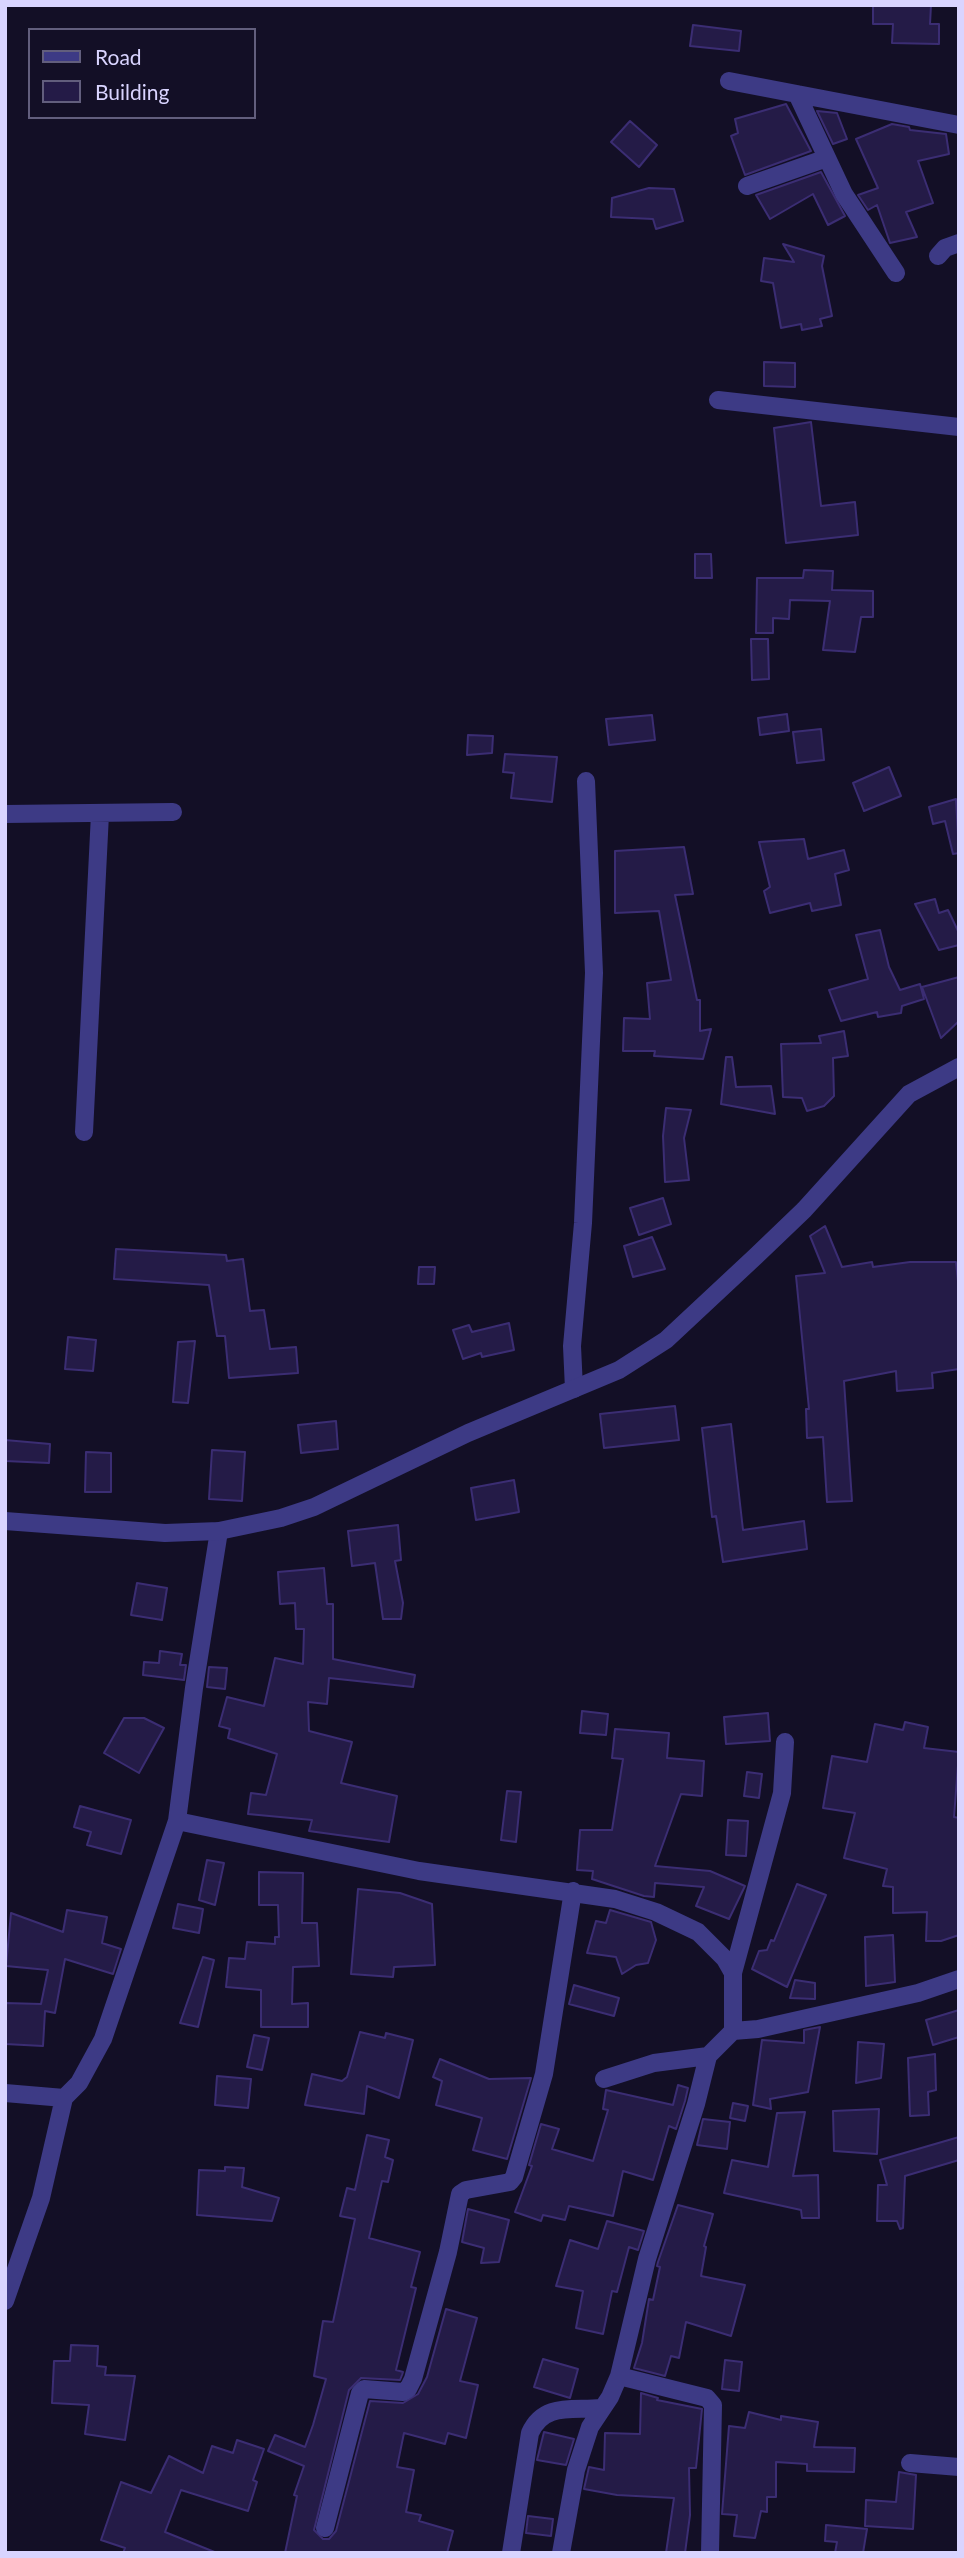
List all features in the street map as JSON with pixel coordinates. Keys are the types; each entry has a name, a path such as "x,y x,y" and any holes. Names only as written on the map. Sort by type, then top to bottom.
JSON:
{"street":[{"path":"729,81 959,125"},
{"path":"797,94 844,194 896,273"},
{"path":"747,186 827,158"},
{"path":"938,256 944,248 959,243"},
{"path":"718,400 959,426"},
{"path":"574,1389 572,1346 583,1223 594,973 586,781"},
{"path":"5,814 173,812"},
{"path":"84,1132 100,814"},
{"path":"5,1521 165,1533 219,1531 281,1518 314,1507 468,1433 629,1365 666,1340 804,1210 909,1094 921,1085 959,1067"},
{"path":"5,2301 41,2197 64,2098 79,2083 103,2039 177,1821 194,1688 219,1531"},
{"path":"733,2031 733,1973 782,1793 785,1742"},
{"path":"177,1821 419,1871 573,1891 625,1902 698,1933 725,1959 733,1973"},
{"path":"325,2528 360,2393 364,2389 403,2392 408,2389 413,2379 448,2252 460,2194 466,2190 510,2182 514,2177 544,2074 573,1891"},
{"path":"561,2553 576,2470 590,2427 610,2397 619,2376 647,2259 696,2104 708,2056 733,2031 758,2029 906,1996 959,1979"},
{"path":"604,2078 654,2063 708,2056"},
{"path":"5,2093 64,2098"},
{"path":"619,2376 707,2398 713,2405 710,2553"},
{"path":"511,2553 530,2433 535,2421 554,2409 601,2408"},
{"path":"910,2463 959,2467"}],"building":[{"path":"873,5 931,5 930,24 939,24 939,44 892,43 893,24 873,24"},
{"path":"693,25 741,31 739,51 690,46"},
{"path":"786,104 811,151 745,175 731,136 738,133 735,119"},
{"path":"817,111 837,113 847,139 833,144"},
{"path":"630,121 657,145 639,167 611,142"},
{"path":"892,124 909,127 910,130 946,134 949,154 918,161 933,203 906,212 917,237 890,243 877,205 868,210 858,195 878,188 856,139"},
{"path":"821,172 845,216 828,225 813,194 770,219 756,195"},
{"path":"649,188 674,189 683,221 656,229 653,219 611,217 612,198"},
{"path":"783,244 824,256 822,266 832,316 820,319 822,326 802,330 801,324 781,328 773,283 761,281 764,258 794,262"},
{"path":"764,362 795,363 795,387 764,386"},
{"path":"811,422 821,506 855,502 858,535 786,543 774,428"},
{"path":"695,554 711,554 712,578 695,578"},
{"path":"804,570 833,571 832,590 873,591 873,617 861,617 855,652 823,650 830,601 790,600 789,619 773,618 773,633 756,633 757,578 803,578"},
{"path":"751,639 768,639 769,679 752,680"},
{"path":"787,714 789,731 760,735 758,718"},
{"path":"652,715 655,740 609,745 606,719"},
{"path":"821,729 824,760 797,763 793,732"},
{"path":"468,735 493,736 492,753 467,755"},
{"path":"505,754 557,757 552,802 511,798 514,773 503,772"},
{"path":"889,767 901,796 864,811 853,783"},
{"path":"956,799 959,853 953,854 945,821 933,824 929,807"},
{"path":"804,839 808,859 844,850 849,870 835,874 841,905 812,911 810,903 770,913 764,891 770,887 759,842"},
{"path":"684,847 693,894 675,895 697,1000 700,1000 700,1031 711,1029 703,1059 654,1056 655,1051 623,1051 624,1018 650,1019 647,983 671,980 659,911 615,913 615,851"},
{"path":"935,899 939,913 948,910 959,933 959,945 939,950 915,904"},
{"path":"880,930 889,967 900,990 920,984 924,999 902,1006 901,1013 878,1017 877,1012 841,1021 829,990 868,979 856,935"},
{"path":"959,977 959,1021 941,1038 922,987"},
{"path":"844,1031 848,1056 833,1058 834,1096 824,1106 807,1111 802,1098 783,1097 781,1044 821,1043 819,1036"},
{"path":"726,1057 732,1057 736,1087 771,1086 775,1114 721,1104"},
{"path":"666,1108 691,1110 684,1138 689,1180 665,1182 663,1136"},
{"path":"663,1198 671,1224 639,1235 630,1208"},
{"path":"825,1226 842,1267 872,1262 873,1267 910,1262 956,1262 959,1291 959,1369 932,1373 933,1388 897,1391 896,1371 844,1381 852,1501 827,1502 823,1437 807,1438 806,1409 809,1409 796,1276 825,1273 810,1236"},
{"path":"652,1237 665,1269 633,1277 624,1246"},
{"path":"116,1249 226,1255 227,1261 243,1259 250,1311 264,1310 270,1349 296,1347 298,1373 229,1378 225,1336 217,1336 209,1285 114,1279"},
{"path":"419,1267 435,1267 434,1284 418,1284"},
{"path":"509,1323 514,1350 482,1357 481,1353 463,1359 453,1330 469,1325 472,1332"},
{"path":"68,1337 96,1340 93,1371 65,1369"},
{"path":"195,1341 188,1403 173,1402 178,1342"},
{"path":"675,1406 679,1440 604,1448 600,1414"},
{"path":"336,1421 338,1449 301,1453 298,1425"},
{"path":"731,1424 743,1530 804,1521 807,1549 723,1562 716,1516 712,1517 702,1428"},
{"path":"5,1440 50,1444 49,1463 5,1461"},
{"path":"212,1450 245,1452 242,1501 209,1499"},
{"path":"86,1452 111,1453 111,1492 85,1492"},
{"path":"514,1480 519,1512 476,1520 471,1488"},
{"path":"398,1525 401,1560 395,1561 403,1603 401,1619 383,1619 375,1563 352,1566 348,1531"},
{"path":"324,1568 327,1604 333,1604 333,1659 415,1675 413,1687 329,1678 327,1704 308,1702 309,1731 352,1742 341,1783 397,1796 389,1842 309,1831 312,1820 248,1814 251,1793 266,1795 277,1754 228,1738 230,1729 219,1726 227,1697 264,1706 275,1658 303,1664 304,1629 296,1629 295,1603 280,1604 278,1572"},
{"path":"137,1583 167,1588 162,1620 131,1615"},
{"path":"160,1651 182,1654 180,1665 186,1665 184,1680 143,1675 144,1662 159,1663"},
{"path":"209,1667 227,1668 225,1689 207,1687"},
{"path":"582,1711 608,1714 606,1735 580,1733"},
{"path":"768,1713 770,1741 726,1744 724,1717"},
{"path":"124,1718 144,1718 164,1728 139,1773 104,1753"},
{"path":"905,1722 928,1727 924,1748 959,1752 954,1817 959,1818 959,1935 941,1941 926,1941 927,1912 893,1913 893,1887 883,1886 887,1869 844,1858 855,1813 823,1808 832,1756 867,1762 875,1724 903,1730"},
{"path":"615,1729 669,1733 667,1758 704,1761 702,1796 681,1794 655,1866 710,1871 745,1886 729,1919 696,1906 704,1887 655,1883 654,1897 644,1896 592,1879 593,1871 577,1870 580,1830 612,1830 623,1759 612,1758"},
{"path":"747,1772 762,1774 759,1798 744,1796"},
{"path":"507,1791 521,1792 516,1842 501,1840"},
{"path":"80,1806 131,1820 121,1854 87,1845 91,1832 74,1827"},
{"path":"728,1820 748,1821 746,1856 726,1855"},
{"path":"207,1860 224,1863 215,1905 199,1900"},
{"path":"259,1872 303,1873 302,1923 317,1923 319,1966 293,1967 292,2004 308,2003 308,2027 261,2027 261,1990 226,1987 229,1958 245,1959 247,1942 275,1944 275,1937 279,1937 278,1905 259,1905"},
{"path":"797,1884 826,1895 787,1987 752,1969 759,1951 767,1950 771,1940 774,1941"},
{"path":"358,1889 400,1893 432,1904 435,1965 394,1967 393,1977 351,1974"},
{"path":"178,1904 203,1909 199,1933 173,1928"},
{"path":"67,1910 107,1917 102,1943 121,1949 113,1974 65,1959 55,2013 45,2011 43,2046 5,2044 5,2003 41,2004 48,1970 6,1966 11,1913 63,1932"},
{"path":"610,1910 651,1922 656,1940 648,1963 636,1965 622,1974 616,1957 587,1953 596,1921 606,1923"},
{"path":"893,1935 895,1982 866,1986 865,1937"},
{"path":"203,1957 214,1960 198,2027 180,2023"},
{"path":"795,1980 815,1983 815,1999 790,1998"},
{"path":"574,1985 619,1998 614,2016 569,2004"},
{"path":"959,2010 959,2037 933,2045 926,2020"},
{"path":"820,2027 808,2092 770,2099 771,2109 753,2105 762,2040 804,2043 804,2030"},
{"path":"360,2032 385,2038 386,2033 413,2040 399,2098 367,2086 364,2114 305,2105 312,2074 342,2081 347,2077"},
{"path":"254,2035 269,2038 262,2070 247,2067"},
{"path":"858,2042 884,2044 881,2078 856,2083"},
{"path":"935,2054 936,2090 928,2092 929,2115 910,2116 908,2058"},
{"path":"440,2059 489,2079 531,2078 507,2159 473,2150 482,2118 436,2105 442,2081 433,2077"},
{"path":"217,2076 251,2079 248,2108 215,2105"},
{"path":"678,2085 688,2088 685,2101 676,2129 669,2126 653,2180 623,2171 613,2216 569,2206 565,2220 543,2215 541,2221 515,2212 532,2166 529,2165 541,2124 559,2129 552,2149 593,2161 608,2110 603,2109 606,2090 673,2105"},
{"path":"733,2103 748,2106 745,2121 730,2118"},
{"path":"879,2109 877,2154 834,2151 833,2111"},
{"path":"805,2112 793,2176 818,2175 819,2218 802,2218 801,2210 724,2193 732,2160 768,2167 777,2113"},
{"path":"703,2119 730,2122 727,2149 697,2145"},
{"path":"367,2135 389,2140 385,2157 393,2160 388,2182 382,2181 369,2238 420,2252 411,2287 416,2288 396,2370 403,2372 400,2380 361,2378 349,2390 314,2530 323,2539 329,2539 336,2531 370,2401 403,2403 418,2394 427,2377 446,2309 477,2318 460,2381 478,2385 466,2438 448,2433 445,2444 404,2433 397,2467 414,2470 406,2512 421,2515 419,2521 453,2531 447,2553 285,2553 297,2496 294,2495 304,2466 268,2451 275,2435 305,2447 313,2425 326,2379 314,2376 323,2321 333,2322 355,2219 340,2216 347,2188 355,2190"},
{"path":"959,2137 959,2160 905,2176 903,2228 900,2229 897,2221 877,2221 878,2185 887,2185 880,2160"},
{"path":"225,2167 244,2168 242,2187 279,2198 272,2221 197,2215 199,2170 225,2171"},
{"path":"678,2205 713,2214 704,2246 701,2276 745,2285 731,2336 686,2322 679,2358 671,2356 665,2376 634,2368 642,2343 649,2299 653,2300 660,2267 657,2266 658,2262"},
{"path":"468,2209 509,2220 499,2262 481,2263 484,2248 462,2242"},
{"path":"607,2221 644,2231 638,2250 629,2247 617,2292 612,2291 603,2334 576,2328 583,2291 556,2286 570,2240 598,2249"},
{"path":"71,2345 98,2346 97,2366 106,2367 105,2375 135,2376 125,2440 85,2434 89,2405 52,2403 54,2361 70,2361"},
{"path":"543,2359 578,2369 570,2398 534,2387"},
{"path":"725,2360 742,2362 739,2391 722,2389"},
{"path":"641,2393 658,2398 657,2400 702,2409 696,2468 689,2468 690,2515 685,2553 666,2553 674,2498 617,2495 584,2489 589,2467 604,2470 605,2433 640,2434"},
{"path":"749,2412 781,2420 781,2416 818,2422 814,2447 855,2448 854,2472 807,2471 807,2464 776,2462 776,2497 767,2497 767,2512 761,2511 755,2538 734,2536 737,2515 722,2514 729,2426 745,2428"},
{"path":"544,2432 574,2439 566,2465 537,2460"},
{"path":"237,2440 264,2449 253,2480 257,2482 248,2511 181,2490 165,2532 217,2553 123,2553 125,2548 101,2540 121,2482 151,2493 169,2456 203,2473 212,2446 233,2453"},
{"path":"899,2472 916,2475 913,2529 865,2526 866,2500 896,2502"},
{"path":"528,2516 553,2519 551,2536 526,2533"},
{"path":"826,2525 867,2529 863,2553 835,2553 837,2542 825,2541"}]}
